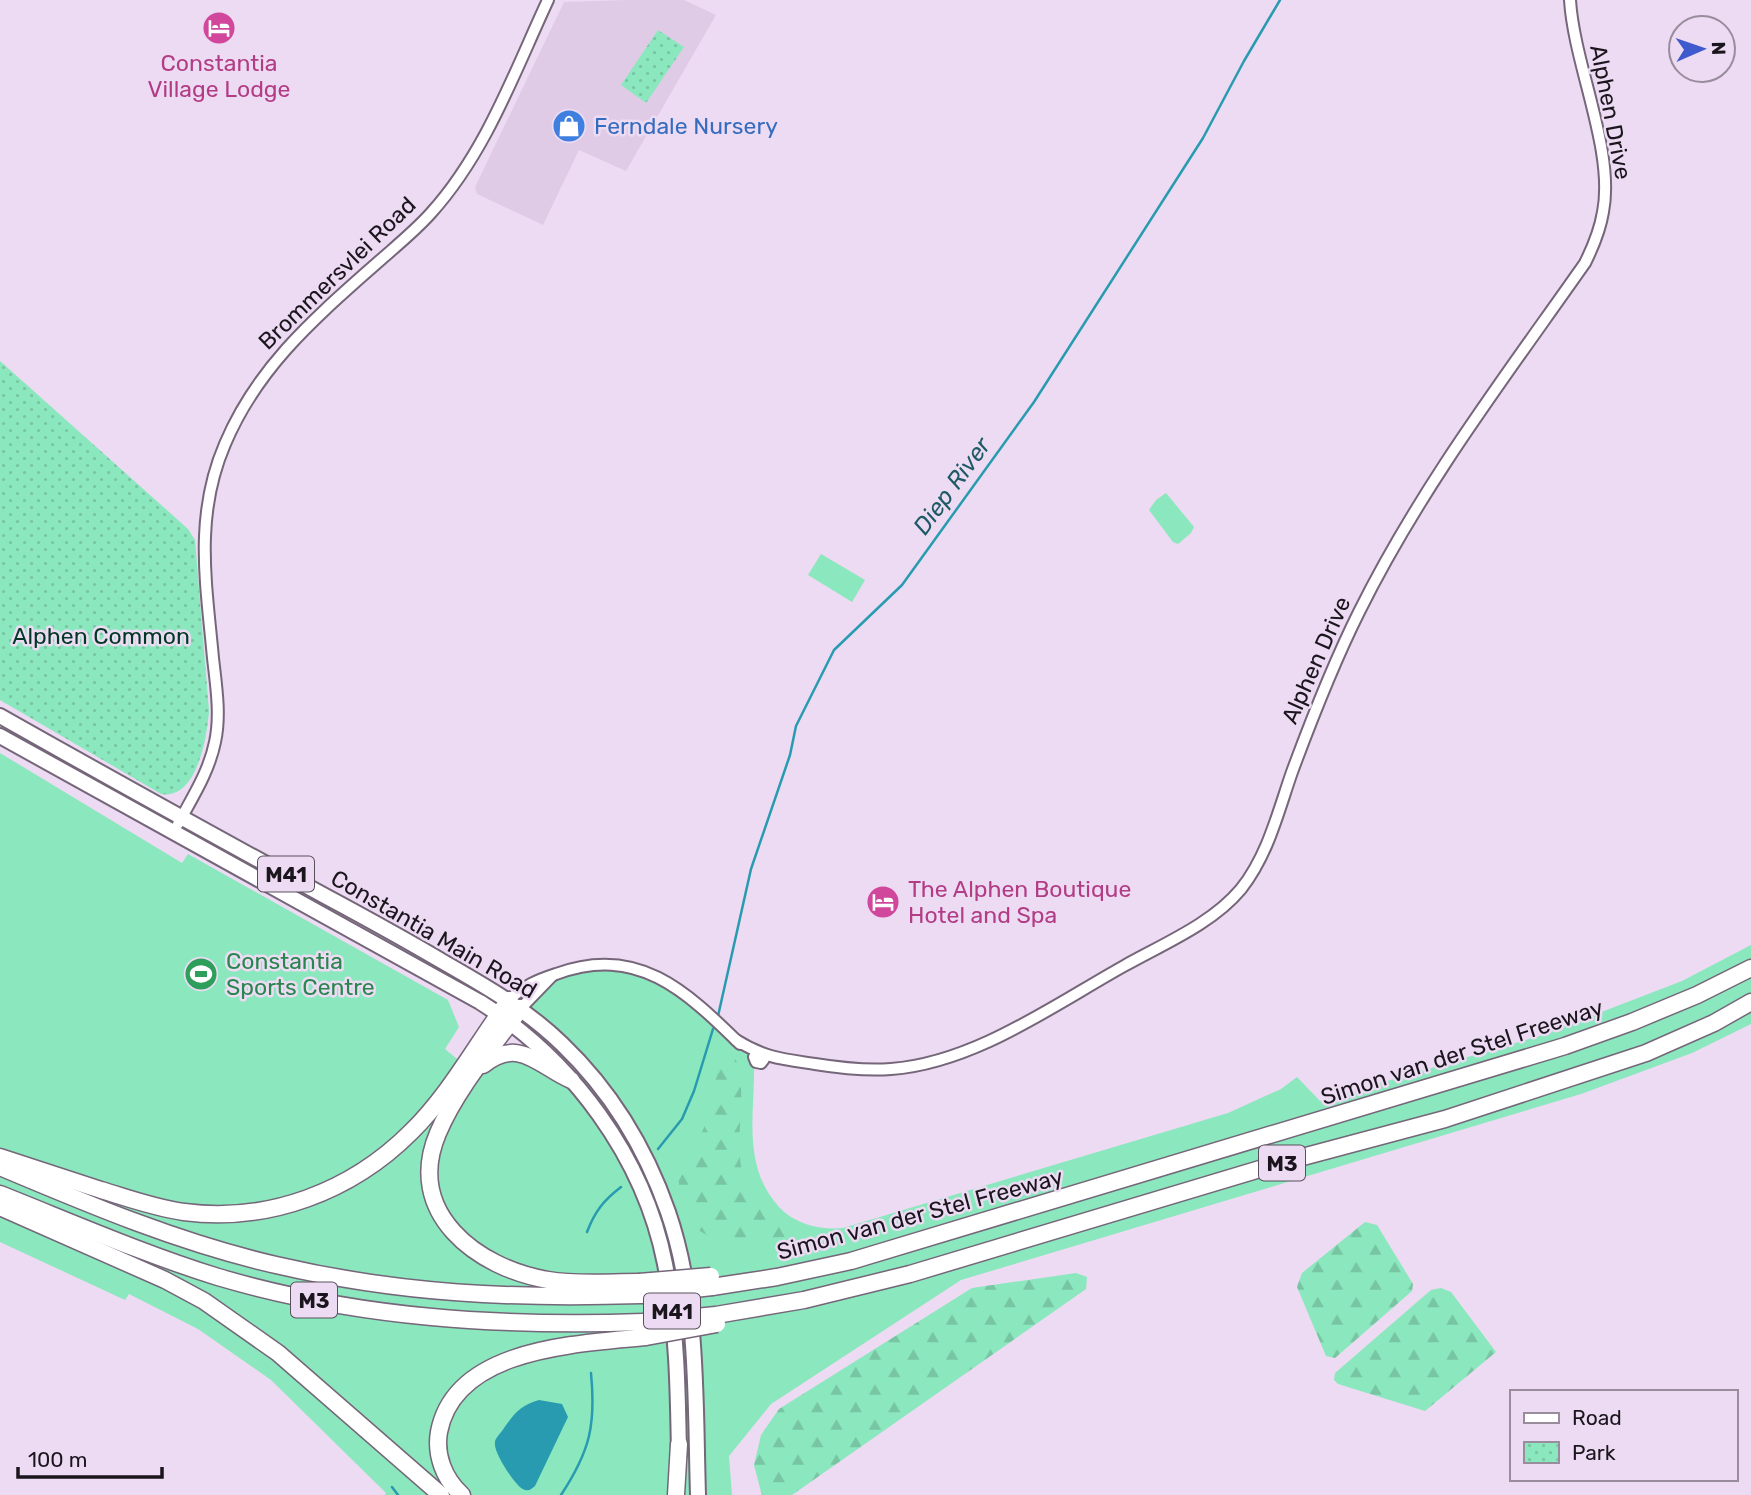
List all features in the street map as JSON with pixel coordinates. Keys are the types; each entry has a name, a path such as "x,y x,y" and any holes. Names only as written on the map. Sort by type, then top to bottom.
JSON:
{"highway":[{"name":"Simon van der Stel Freeway","path":"640,1288 712,1282 877,1246 914,1242 1565,1046 1697,995 1751,968"},
{"name":"M3","path":"0,1194 118,1243 172,1262 305,1298 379,1312 456,1320 645,1329 716,1320 910,1274 1280,1163 1445,1119 1646,1053 1714,1023 1751,1002"},
{"path":"0,1157 146,1204 184,1212 220,1214 263,1211 302,1201 361,1174 413,1131 515,1004"},
{"path":"505,1018 475,1073 452,1104 437,1134 430,1163 432,1194 444,1222 462,1241 483,1256 527,1275 573,1283 640,1288"},
{"path":"475,1073 497,1056 515,1052 534,1058 572,1080"},
{"name":"M3","path":"0,1167 126,1219 184,1239 303,1271 447,1293 573,1297 640,1288"},
{"path":"0,1207 165,1280 215,1308 278,1353 441,1495"},
{"path":"462,1495 445,1475 438,1439 445,1412 458,1393 472,1380 509,1360 531,1353 645,1329"},
{"path":"678,1495 679,1444"}],"main road":[{"name":"Constantia Main Road","path":"0,716 181,818 391,931 515,1004 563,1045 604,1092 642,1151 665,1204 680,1251 690,1304 698,1495"},
{"name":"Constantia Main Road","path":"0,736 505,1018 572,1080 605,1123 638,1184 665,1262 672,1306 679,1444"}],"street":[{"name":"Brommersvlei Road","path":"173,833 210,760 216,741 217,700 206,587 204,526 214,472 225,444 249,398 285,348 429,215 461,176 485,136 548,0"},
{"name":"Alphen Drive","path":"515,1004 554,974 578,966 600,963 638,969 671,985 759,1057 846,1069 877,1070 913,1065 960,1053 1004,1033 1208,918 1231,899 1247,881 1267,843 1317,702 1358,612 1401,533 1434,476 1585,263 1596,241 1604,211 1602,151 1573,27 1570,0"}],"shaded area":[{"path":"684,0 716,15 626,171 579,150 543,225 477,194 475,187 564,2"}],"green space":[{"path":"658,30 684,47 646,103 621,85"},
{"name":"Alphen Common","path":"0,361 188,529 195,540 209,711 206,736 198,764 183,787 173,793 161,794 0,700"},
{"path":"1166,493 1194,527 1178,544 1173,542 1149,510 1156,500"},
{"path":"821,554 865,580 852,602 808,575"},
{"path":"0,753 182,863 188,854 448,1000 459,1027 445,1049 474,1073 506,1053 572,1080 582,1066 521,1008 554,974 600,963 671,985 754,1057 753,1136 759,1173 779,1207 793,1218 817,1227 843,1228 1228,1113 1281,1089 1297,1077 1320,1101 1539,1036 1682,981 1751,945 1751,1024 1692,1053 1581,1094 961,1280 771,1404 729,1456 732,1495 385,1495 386,1493 271,1380 198,1329 129,1294 125,1300 0,1242"},
{"path":"733,1052 741,1086 739,1137 742,1170 750,1193 786,1232 784,1237 720,1243 700,1231 687,1213 679,1185 678,1161 703,1130 723,1053"},
{"path":"1365,1222 1377,1225 1413,1284 1412,1291 1335,1358 1326,1356 1297,1287 1302,1273"},
{"path":"1076,1273 1087,1277 1086,1289 792,1495 762,1495 754,1465 761,1435 779,1409 972,1288"},
{"path":"1441,1288 1451,1292 1496,1352 1425,1411 1338,1384 1334,1380 1335,1373 1431,1290"}],"water":[{"path":"539,1400 562,1404 568,1417 535,1486 525,1490 498,1456 495,1443 518,1411"}],"waterway":[{"name":"Diep River","path":"718,1016 751,869 790,755 796,726 834,650 902,585 1034,402 1203,138 1280,0"},
{"name":"Diep River","path":"658,1149 682,1119 694,1091 713,1029"},
{"name":"Diep River","path":"587,1232 601,1206 621,1187"},
{"name":"Diep River","path":"561,1495 579,1465 589,1437 591,1373"},
{"path":"392,1487 398,1495"}],"place":[{"name":"Constantia Village Lodge","path":"219,28"},
{"name":"Ferndale Nursery","path":"569,126"},
{"name":"The Alphen Boutique Hotel and Spa","path":"883,902"},
{"name":"Constantia Sports Centre","path":"201,974"}]}
